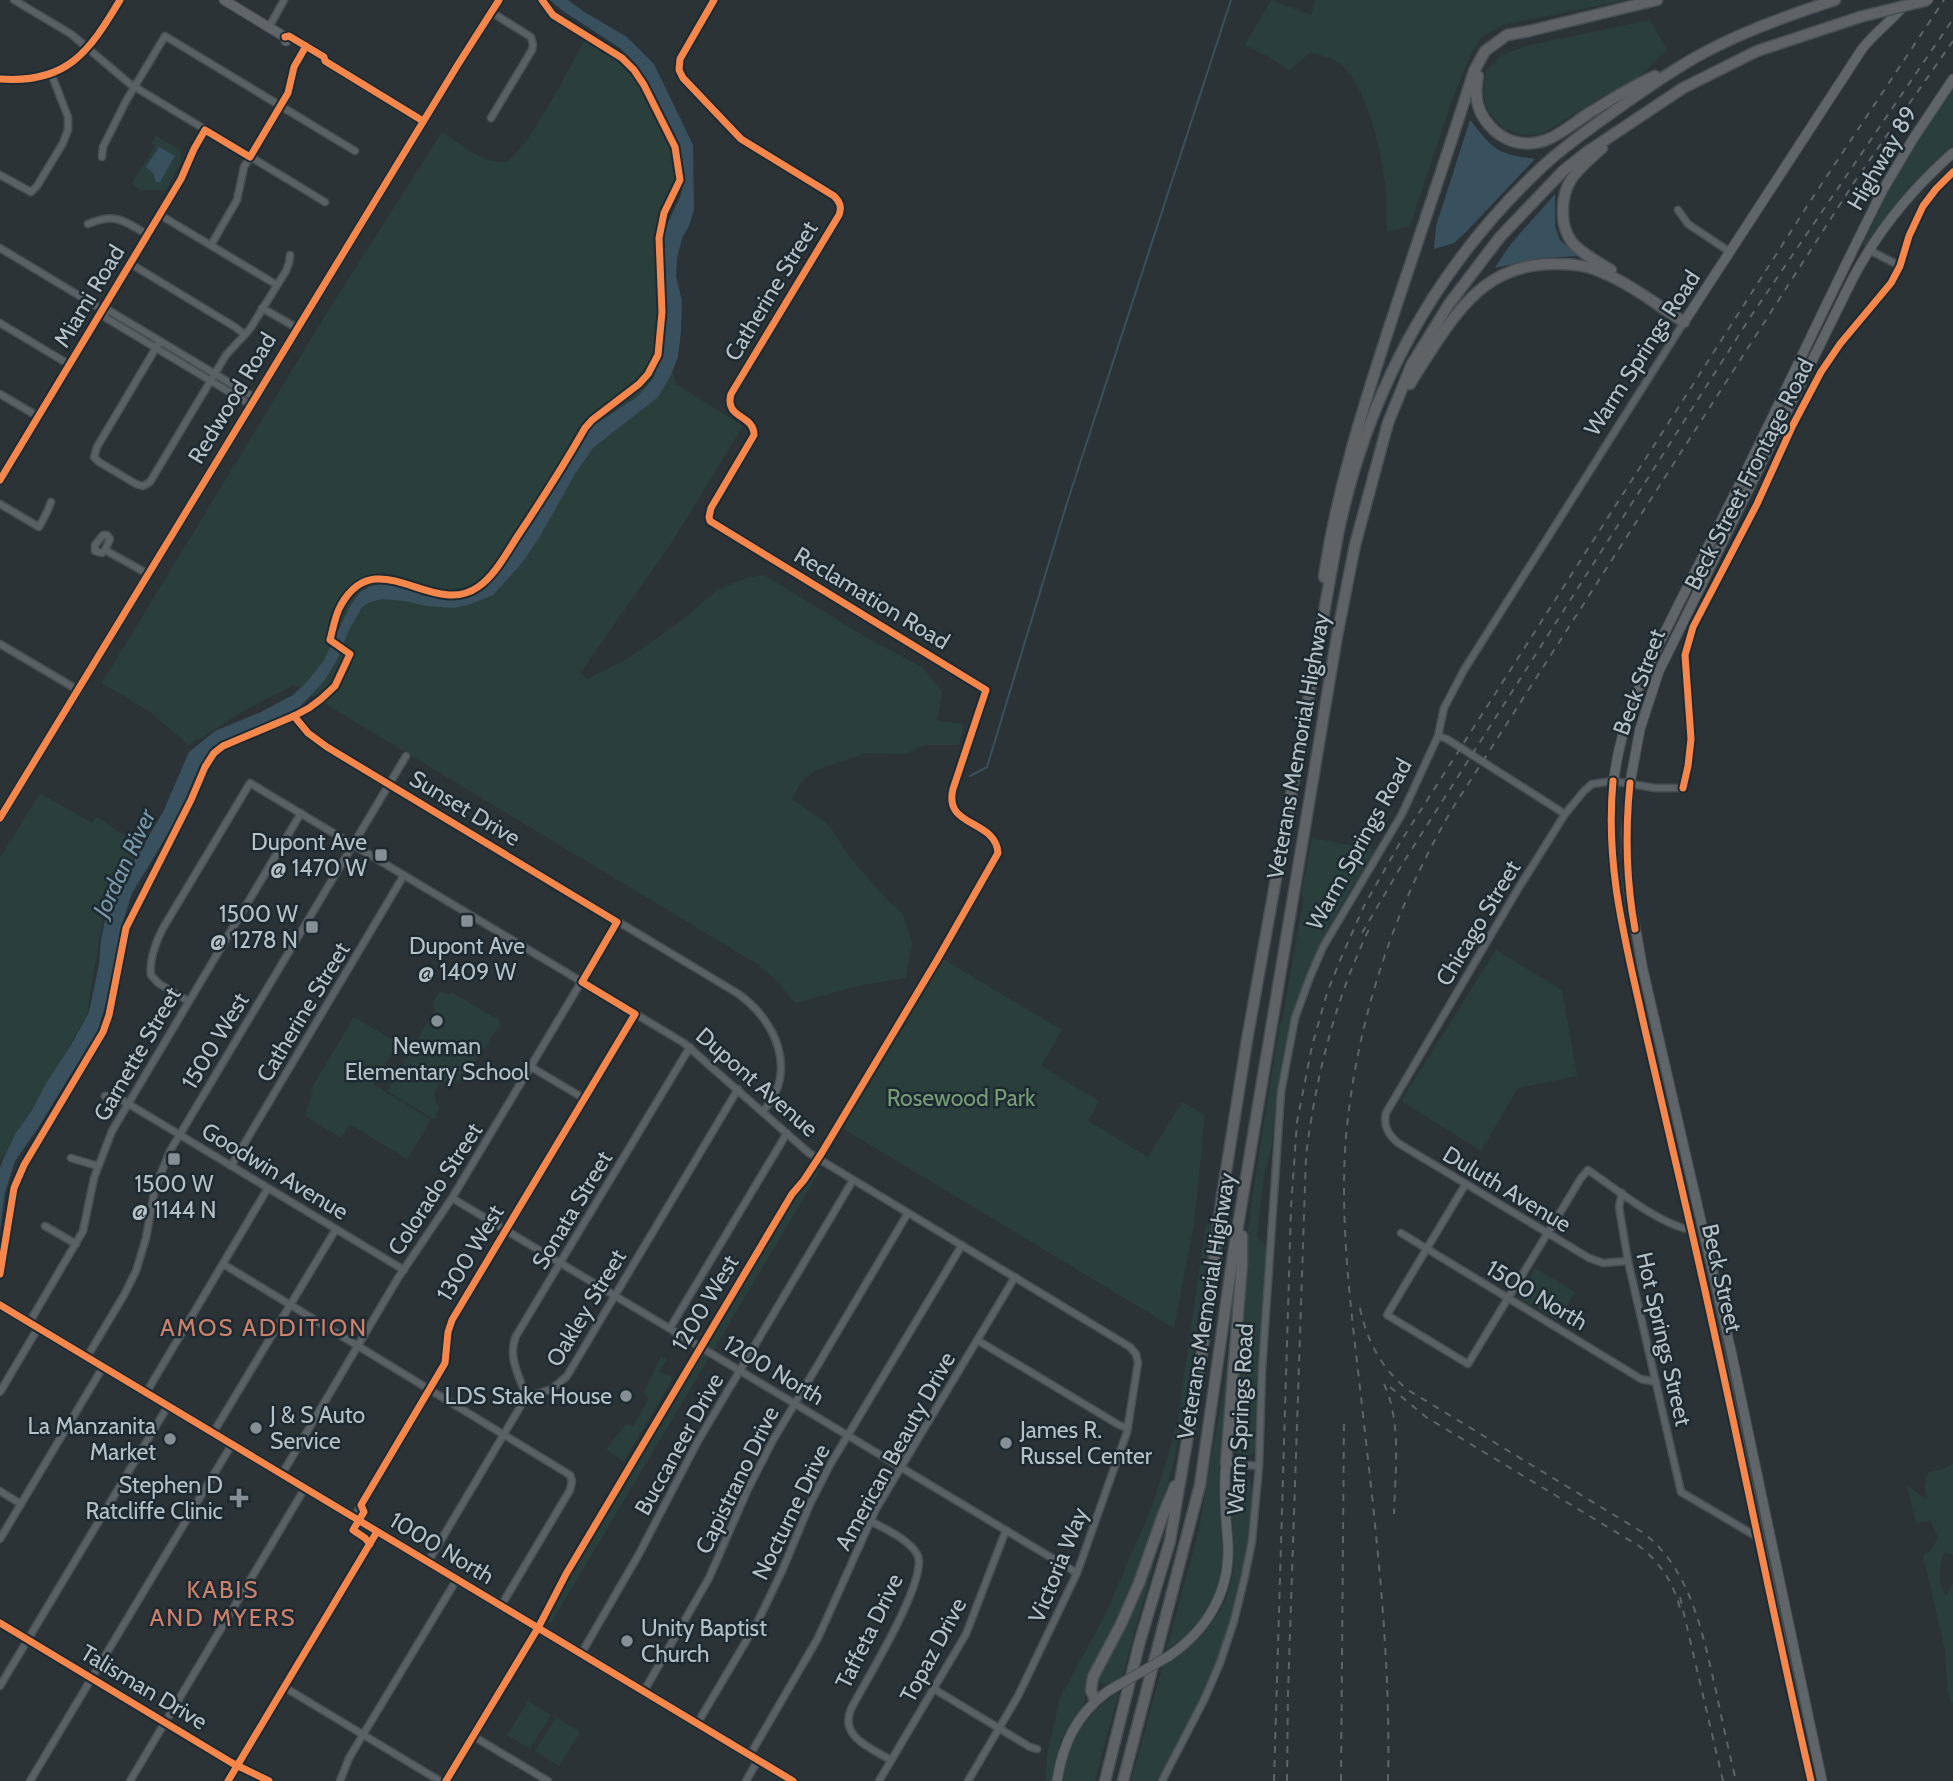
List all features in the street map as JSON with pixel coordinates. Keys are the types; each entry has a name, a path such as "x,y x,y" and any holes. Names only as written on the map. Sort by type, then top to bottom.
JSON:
{"highway":[{"path":"1317,657 1317,624 1327,556 1345,475 1380,358 1474,71 1485,51 1507,35 1657,0"},
{"name":"Veterans Memorial Highway","path":"1105,1781 1140,1641 1170,1541 1202,1352 1222,1196 1247,1040 1343,513 1356,465 1380,397 1415,326 1480,233 1561,150 1687,62 1788,15 1836,0"},
{"name":"Veterans Memorial Highway","path":"1124,1781 1200,1485 1233,1255 1355,545 1388,423 1412,364 1449,304 1500,237 1564,170 1587,152 1683,88 1757,51 1860,17 1928,0"},
{"path":"1529,31 1493,49 1482,65 1476,87 1479,108 1491,127 1503,136 1524,144 1549,140 1631,89 1687,62"},
{"path":"1683,88 1606,145 1575,172 1566,187 1562,202 1563,224 1572,242 1587,255 1686,320"},
{"path":"1388,423 1452,318 1474,294 1504,273 1537,264 1575,264 1600,271 1624,283 1686,320"},
{"path":"1226,1463 1242,1263 1242,1208"},
{"path":"1095,1700 1091,1690 1093,1677 1139,1583 1183,1467"}],"main road":[{"path":"224,0 324,57 325,61 423,121"},
{"name":"Redwood Road","path":"0,818 499,0"},
{"name":"Warm Springs Road","path":"1686,320 1862,49 1908,0"},
{"name":"Highway 89","path":"1850,259 1894,171 1953,79"},
{"name":"Highway 89","path":"1869,250 1915,190 1953,153"},
{"name":"Beck Street","path":"1822,1781 1703,1228 1643,970 1632,911 1626,853 1630,783 1642,720 1664,660 1844,295 1869,250"},
{"name":"Beck Street","path":"1811,1781 1634,980 1616,893 1611,833 1613,781 1624,732 1643,676 1850,259"},
{"name":"1000 North","path":"0,1305 793,1781"},
{"path":"1057,1781 1060,1758 1068,1738 1081,1716 1095,1700 1169,1656 1191,1640 1206,1623 1221,1592 1227,1569 1224,1492 1226,1463"}],"street":[{"path":"14,0 71,34 134,87 325,202"},
{"path":"0,79 29,79 51,73 72,62 100,33 120,0"},
{"path":"268,27 284,0"},
{"name":"Catherine Street","path":"714,0 682,52 679,71 683,78 733,132 748,144 834,196 841,206 839,215 731,394"},
{"path":"491,12 528,36 533,44 491,118"},
{"path":"102,158 103,147 134,87 165,36 355,151"},
{"path":"211,245 235,205 243,170 290,90 295,68 304,48"},
{"path":"0,175 32,192 63,143 68,130 66,111 51,73"},
{"name":"Miami Road","path":"0,480 160,215 205,130"},
{"name":"Beck Street Frontage Road","path":"1630,783 1656,788 1683,788 1690,738 1685,655 1693,627 1821,372 1840,344 1886,289 1900,266 1911,229 1923,206 1953,172"},
{"path":"1678,210 1688,224 1730,252"},
{"path":"160,215 277,285"},
{"path":"88,224 113,217 148,235"},
{"path":"0,248 103,310 110,311 253,402"},
{"path":"1869,250 1900,266"},
{"path":"158,344 97,447 94,457 143,486 147,485 231,348 244,334 277,285 288,265 290,255"},
{"path":"131,264 244,334"},
{"path":"262,308 297,328"},
{"name":"Warm Springs Road","path":"1162,1781 1220,1663 1234,1621 1252,1541 1283,1081 1301,1000 1323,947 1402,814 1438,736 1444,708 1476,649 1686,320"},
{"path":"0,323 70,365"},
{"path":"0,394 39,417"},
{"name":"Reclamation Road","path":"731,394 731,408 751,424 755,431 711,508 710,521 986,690 950,802 958,814 993,837 997,846"},
{"path":"0,463 8,468"},
{"path":"0,503 39,527 51,502"},
{"path":"105,550 148,574"},
{"path":"0,643 78,690"},
{"name":"Sunset Drive","path":"297,721 320,743 737,993 762,1015 777,1044 780,1080 775,1094 763,1111"},
{"path":"1438,736 1447,739 1565,814"},
{"name":"1500 West","path":"87,1357 124,1295 135,1270 146,1238 155,1188 164,1163 405,756"},
{"name":"Chicago Street","path":"1385,1120 1386,1112 1396,1094 1565,814 1592,785 1613,781 1630,783"},
{"name":"Dupont Avenue","path":"188,1001 158,983 151,975 154,951 163,928 250,783 690,1047 818,1158 1132,1349"},
{"name":"Garnette Street","path":"0,1392 85,1224 98,1166 107,1141 127,1103 301,813"},
{"name":"1200 West","path":"446,1781 794,1191 818,1158 957,926 996,857 997,846"},
{"name":"Catherine Street","path":"231,1166 404,875"},
{"name":"Colorado Street","path":"282,1474 404,1269 453,1198 617,922"},
{"name":"1300 West","path":"354,1517 446,1359 448,1332 452,1320 635,1014"},
{"name":"Sonata Street","path":"526,1397 513,1360 513,1344 690,1047"},
{"path":"531,1066 585,1099"},
{"name":"Oakley Street","path":"526,1397 552,1388 564,1380 738,1089"},
{"name":"Goodwin Avenue","path":"105,1096 116,1097 127,1103 404,1269"},
{"name":"Duluth Avenue","path":"1385,1120 1387,1130 1398,1143 1596,1262 1628,1261"},
{"path":"670,1328 786,1133"},
{"path":"71,1158 98,1166"},
{"path":"1465,1185 1387,1315 1468,1364 1588,1170 1673,1225 1691,1230 1703,1228"},
{"name":"Buccaneer Drive","path":"581,1654 639,1554 691,1453 853,1180"},
{"path":"146,1392 268,1188"},
{"name":"Hot Springs Street","path":"1622,1193 1619,1207 1628,1261 1681,1492 1759,1538"},
{"name":"1200 North","path":"453,1198 1077,1573"},
{"name":"Capistrano Drive","path":"643,1691 705,1587 754,1475 908,1213"},
{"path":"45,1226 76,1244"},
{"path":"213,1433 336,1228"},
{"name":"1500 North","path":"1401,1233 1641,1379 1656,1382"},
{"name":"Nocturne Drive","path":"697,1724 758,1621 810,1504 962,1245"},
{"path":"223,1264 568,1472 572,1481 570,1490 501,1606"},
{"name":"American Beauty Drive","path":"746,1781 754,1758 835,1602 870,1521 1015,1277"},
{"path":"977,1340 1128,1428"},
{"name":"Victoria Way","path":"968,1781 1023,1687 1077,1573 1128,1428 1138,1363 1132,1349"},
{"path":"0,1539 103,1367"},
{"path":"428,1562 526,1397"},
{"path":"0,1686 168,1406"},
{"path":"30,1781 232,1444"},
{"path":"1226,1463 1259,1465"},
{"path":"130,1781 305,1488"},
{"path":"0,1491 21,1504"},
{"name":"Taffeta Drive","path":"870,1521 910,1544 919,1563 917,1576 892,1634 848,1717 850,1731 855,1738 891,1760"},
{"name":"Topaz Drive","path":"879,1781 970,1625 1006,1530"},
{"path":"228,1781 377,1532"},
{"path":"340,1781 363,1735 457,1579"},
{"name":"Talisman Drive","path":"0,1623 165,1723 269,1781"},
{"path":"284,1687 440,1781"},
{"path":"934,1689 1037,1749"},
{"path":"473,1736 548,1781"}],"green space":[{"path":"1271,0 1311,15 1316,0 1626,0 1503,25 1481,38 1471,54 1453,97 1410,226 1387,232 1386,188 1377,138 1365,101 1348,71 1334,60 1311,52 1289,70 1245,45"},
{"path":"1650,20 1667,50 1631,84 1602,97 1540,135 1520,134 1504,129 1488,111 1483,93 1486,71 1502,55 1530,45"},
{"path":"585,40 619,60 636,77 666,132 681,173 677,198 659,232 662,287 667,315 666,344 676,384 743,426 672,542 580,673 587,679 627,659 681,621 717,590 746,578 764,575 874,642 922,667 942,691 937,721 964,724 959,745 924,745 905,754 866,753 816,770 802,781 792,799 829,825 849,856 902,913 912,941 906,978 862,985 795,1003 777,981 757,964 294,685 249,708 189,745 150,712 102,683 325,316 442,132 480,156 505,162 524,144"},
{"path":"1953,86 1953,146 1905,193 1864,247 1898,172"},
{"path":"156,136 180,150 181,162 166,190 140,190 132,183 155,146 151,143"},
{"path":"40,793 92,823 97,817 136,844 135,858 114,892 103,917 87,1014 0,1161 0,858"},
{"path":"1312,838 1377,850 1329,928 1305,984 1287,1043 1257,1237 1267,1247 1257,1439 1254,1453 1246,1457 1235,1451 1232,1442 1236,1420 1247,1240"},
{"path":"1496,950 1562,990 1577,1076 1518,1088 1481,1151 1401,1101"},
{"name":"Rosewood Park","path":"943,959 1062,1030 1041,1066 1099,1101 1088,1121 1148,1157 1182,1102 1205,1115 1194,1224 1174,1328 842,1128"},
{"path":"442,992 453,993 499,1020 500,1025 461,1082 446,1081 439,1084 434,1096 439,1108 435,1120 387,1091 435,1010 433,1002"},
{"path":"354,1017 398,1043 373,1084 431,1120 407,1159 351,1125 341,1138 305,1116 313,1090 311,1089"},
{"path":"817,1166 821,1169 551,1623 546,1621 568,1576 797,1192"},
{"path":"1206,1224 1212,1225 1186,1404 1171,1474 1126,1604 1087,1682 1084,1705 1060,1742 1052,1781 1046,1781 1047,1756 1060,1698 1106,1613 1150,1512 1169,1453 1178,1419"},
{"path":"1535,1268 1575,1292 1558,1321 1518,1297"},
{"path":"1231,1330 1234,1331 1218,1486 1223,1559 1221,1577 1212,1603 1202,1619 1191,1632 1166,1651 1199,1530"},
{"path":"661,1356 667,1359 659,1371 673,1378 624,1461 606,1450 626,1424 633,1426 649,1399 644,1393"},
{"path":"1953,1464 1953,1555 1944,1552 1940,1575 1946,1596 1953,1583 1951,1702 1945,1650 1923,1555 1931,1550 1938,1538 1931,1521 1916,1523 1907,1485 1927,1500 1925,1488 1928,1472"},
{"path":"1237,1474 1247,1476 1252,1488 1253,1508 1245,1560 1222,1650 1159,1781 1131,1781 1163,1665 1196,1641 1214,1620 1227,1596 1234,1559 1228,1484"},
{"path":"1156,1544 1159,1545 1122,1677 1110,1684 1104,1684 1099,1681 1099,1676"},
{"path":"1119,1691 1095,1781 1063,1781 1067,1753 1079,1729 1097,1709"},
{"path":"528,1701 551,1715 530,1749 507,1735"},
{"path":"556,1717 580,1732 559,1766 535,1751"}],"water":[{"path":"550,0 568,0 627,37 654,64 693,145 694,210 677,258 676,276 682,301 681,331 678,357 670,377 658,397 593,448 522,563 493,595 454,608 382,599 370,602 362,607 324,681 300,707 212,747 199,767 171,829 132,893 98,1030 15,1161 5,1192 0,1230 0,1168 5,1155 89,1012 106,917 163,812 189,752 215,731 293,695 308,681 324,660 349,608 360,592 384,583 409,587 423,596 458,597 476,591 496,573 526,531 590,428 637,397 654,378 667,311 664,231 681,195 682,156 655,98 635,64 620,48"},
{"path":"1470,120 1497,149 1511,155 1535,159 1454,243 1434,249 1436,226"},
{"path":"159,147 175,156 160,182 156,182 153,173 146,167"},
{"path":"1555,194 1555,226 1560,240 1578,256 1540,258 1495,268 1515,239"}],"waterway":[{"path":"970,776 987,767 1067,503 1231,0"}],"railway":[{"path":"1274,1781 1291,1208 1297,1122 1312,1046 1327,993 1364,906 1401,841 1811,200 1944,0"},
{"path":"1362,933 1403,863 1751,316 1953,19"},
{"path":"1388,1781 1387,1687 1381,1593 1351,1305 1344,1204 1346,1136 1351,1092 1369,1007 1382,965 1413,884 1454,806 1855,181 1953,41"},
{"path":"1287,1781 1306,1156 1315,1096 1329,1038 1347,982 1370,927"},
{"path":"1360,1308 1376,1353 1390,1373 1408,1390 1642,1532 1659,1547 1684,1583 1693,1604 1736,1781"},
{"path":"1384,1384 1390,1399 1395,1431 1394,1514"},
{"path":"1390,1387 1426,1417 1639,1546 1665,1573 1680,1608"},
{"path":"1341,1781 1344,1418"},
{"path":"1680,1597 1723,1781"}],"cycle path":[{"path":"0,79 43,76 74,61 98,35 120,0"},
{"path":"0,818 499,0"},
{"path":"0,1274 14,1188 24,1165 103,1032 109,1015 126,928 214,753 223,746 309,708 335,686 350,654 330,640 339,609 355,587 371,580 388,580 443,594 461,594 484,582 504,557 585,428 639,384 658,355 662,312 659,238 664,213 680,180 675,147 634,70 622,58 553,15 542,0"},
{"path":"446,1781 792,1194 821,1154 998,853 989,834 962,817 952,802 953,789 986,690 710,521 711,508 754,435 749,423 732,408 731,394 840,210 834,196 741,139 683,78 679,70 680,59 714,0"},
{"path":"285,37 289,36 324,57 325,61 423,121"},
{"path":"0,480 181,179 205,130 250,157 288,93 294,67 306,46"},
{"path":"1683,788 1691,739 1685,655 1693,627 1821,372 1840,344 1891,283 1923,206 1953,172"},
{"path":"294,716 308,733 327,747 617,922 582,982 635,1014 452,1320 445,1363 361,1505 364,1512 353,1530 370,1544"},
{"path":"1613,781 1612,843 1623,932 1707,1301 1811,1781"},
{"path":"1630,783 1627,856 1635,929"},
{"path":"0,1305 793,1781"},
{"path":"228,1781 375,1535"},
{"path":"0,1623 232,1763 269,1781"}],"place":[{"name":"Dupont Ave @ 1470 W","path":"381,855"},
{"name":"Dupont Ave @ 1409 W","path":"467,921"},
{"name":"1500 W @ 1278 N","path":"312,927"},
{"name":"Newman Elementary School","path":"437,1021"},
{"name":"1500 W @ 1144 N","path":"174,1159"},
{"name":"LDS Stake House","path":"626,1396"},
{"name":"J & S Auto Service","path":"256,1428"},
{"name":"La Manzanita Market","path":"170,1439"},
{"name":"James R. Russel Center","path":"1006,1443"},
{"name":"Stephen D Ratcliffe Clinic","path":"239,1498"},
{"name":"Unity Baptist Church","path":"627,1641"}],"district":[{"name":"AMOS ADDITION","path":"264,1327"},
{"name":"KABIS AND MYERS","path":"223,1603"}],"water label":[{"name":"Jordan River","path":"124,863"}]}
